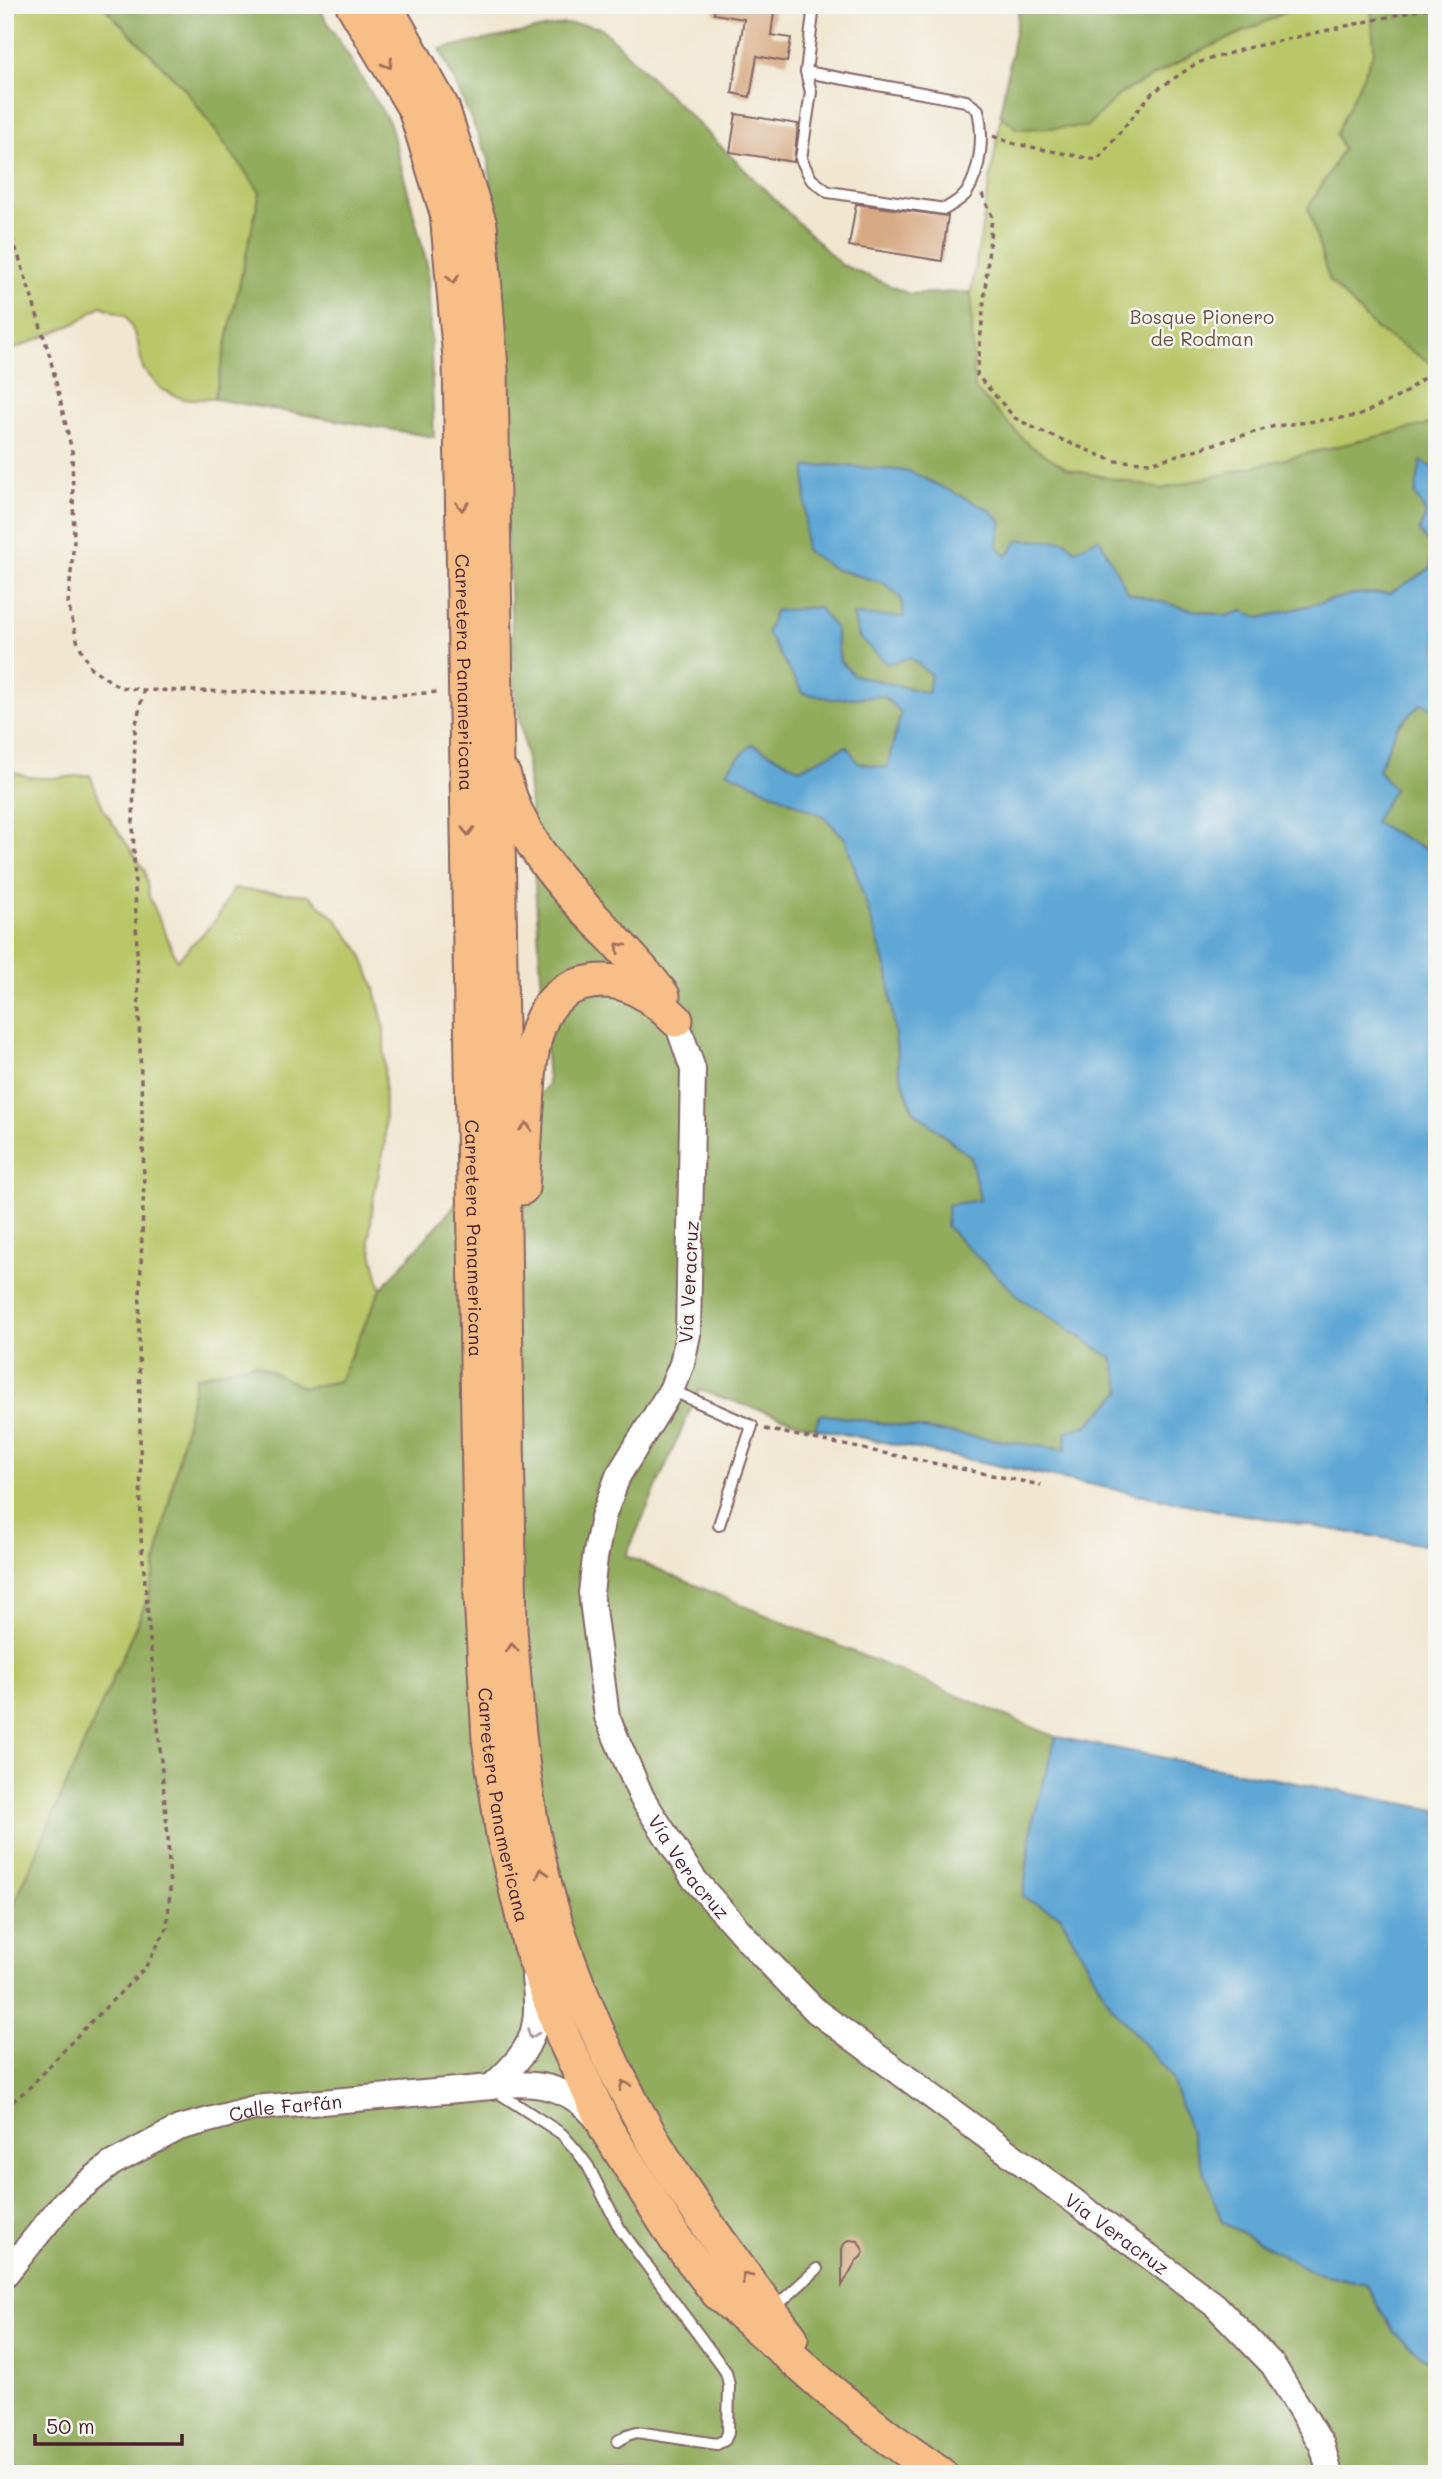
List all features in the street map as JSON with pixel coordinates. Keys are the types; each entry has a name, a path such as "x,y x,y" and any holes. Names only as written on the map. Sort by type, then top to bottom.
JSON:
{"highway":[{"name":"Carretera Panamericana","path":"353,5 415,109 447,213 460,358 481,1596 491,1752 503,1835 529,1943 564,2039 607,2130 675,2238 719,2293 831,2391 940,2474"},
{"name":"Carretera Panamericana","path":"385,5 442,107 480,225 491,368 510,1629 518,1734 540,1866 566,1954 595,2024 635,2108 680,2184 721,2245 831,2391"},
{"path":"497,746 505,782 514,806 537,852 564,887 646,974 676,1020"},
{"path":"506,1415 531,1049 540,1023 554,1001 570,989 587,982 602,980 625,983 642,991 676,1020"}],"street":[{"name":"Vía Veracruz","path":"676,1020 693,1069 688,1334 682,1364 671,1390 618,1476 603,1517 591,1592 607,1717 642,1798 694,1879 752,1946 817,2011 1216,2305 1273,2365 1322,2445 1330,2474"},
{"path":"491,2087 523,2054 536,2023 536,1988 529,1943"},
{"name":"Calle Farfán","path":"5,2275 65,2201 111,2164 179,2128 254,2108 491,2087 517,2082 544,2085 568,2094 590,2110 607,2130"}],"lane":[{"path":"806,72 966,101 978,110 982,132 975,176 966,195 945,209 828,192 811,179 801,159 811,92 806,72 814,5"},
{"path":"671,1390 752,1426 719,1525"},
{"path":"491,2087 562,2134 576,2150 588,2166 620,2229 726,2372 729,2385 728,2433 725,2441 717,2444 637,2432 618,2441"},
{"path":"771,2311 817,2269"}],"path":[{"path":"982,132 1012,143 1097,160 1152,93 1197,63 1247,48 1437,6"},
{"path":"975,176 992,216 977,375 1014,418 1040,431 1114,461 1154,462 1275,426 1358,416 1402,395 1432,371 1437,371"},
{"path":"5,219 50,357 72,451 74,541 68,604 78,643 91,668 119,687 144,690 397,695 465,690"},
{"path":"5,2108 30,2087 145,1968 167,1928 170,1892 168,1838 141,1538 139,1325 144,1177 133,823 135,729 144,690"},
{"path":"752,1426 1041,1485"}],"green space":[{"path":"5,5 102,5 184,88 260,192 214,399 183,399 161,389 143,369 137,339 126,316 101,306 76,323 5,353"},
{"path":"102,5 317,5 390,124 428,268 434,437 214,399 260,192 184,88"},
{"name":"Bosque Pionero de Rodman","path":"1020,5 1437,5 1437,1547 1216,1510 815,1428 820,1414 909,294 971,292"},
{"path":"1020,5 1302,5 1190,56 1120,94 1086,127 1017,129 1000,114"},
{"path":"1371,5 1437,5 1437,367 1377,330 1329,280 1308,208 1343,149 1336,134 1374,52"},
{"path":"564,24 601,28 840,264 909,294 971,292 974,388 1028,444 1068,469 1161,489 1437,422 1437,470 1421,462 1426,514 1419,531 1430,546 1431,568 1390,593 1355,594 1260,618 1243,611 1227,616 1192,610 1128,593 1075,550 1007,556 997,546 834,569 884,583 901,598 905,617 853,616 859,637 910,658 931,675 928,693 854,675 840,661 835,628 833,699 883,696 902,712 887,769 857,763 847,746 800,769 752,744 727,771 823,816 845,838 888,972 899,1071 913,1111 971,1157 980,1200 946,1226 1020,1298 1113,1358 1122,1391 1088,1425 1067,1431 1065,1450 820,1414 815,1428 699,1390 626,1556 1056,1737 1033,1820 1023,1898 1060,1915 1111,2006 1171,2075 1222,2222 1313,2272 1366,2284 1393,2332 1437,2368 1437,2474 5,2474 5,1925 149,1596 196,1377 254,1363 304,1388 339,1381 381,1289 458,1202 548,1084 527,761 515,694 489,159 440,49"},
{"path":"1422,703 1437,712 1437,855 1373,822 1394,789 1378,770 1397,727"},
{"path":"5,767 35,778 90,775 104,810 145,871 149,896 177,960 216,920 233,889 309,895 336,919 361,952 375,989 384,1027 385,1143 374,1195 369,1240 381,1289 339,1381 304,1388 254,1363 196,1377 149,1596 5,1925"}],"water":[{"path":"1421,461 1437,470 1437,712 1422,703 1397,727 1378,770 1394,789 1374,822 1437,855 1437,1547 1216,1510 815,1428 820,1414 1065,1450 1067,1431 1088,1425 1122,1391 1112,1358 1020,1298 946,1226 948,1205 980,1200 971,1157 914,1111 899,1071 888,972 845,838 823,816 726,771 752,744 800,769 847,746 858,763 887,768 901,712 883,696 833,699 803,693 767,633 775,611 818,607 835,628 840,661 854,675 928,693 931,675 910,658 887,664 859,637 853,615 904,617 901,598 884,583 834,569 805,550 806,467 831,465 909,471 990,510 1002,522 997,546 1007,556 1019,540 1066,541 1075,550 1099,538 1128,593 1192,610 1227,616 1243,611 1260,618 1355,594 1390,593 1430,569 1430,546 1419,531 1426,514 1415,494"},
{"path":"1056,1737 1437,1810 1437,2368 1393,2332 1366,2284 1313,2272 1222,2222 1170,2075 1111,2006 1060,1915 1023,1898 1033,1820"}],"building":[{"path":"715,5 775,5 771,35 791,38 787,62 757,56 750,97 732,93 744,19 714,14"},
{"path":"736,114 798,124 794,162 730,152"},
{"path":"856,204 948,216 942,261 849,246"},
{"path":"849,2240 858,2241 864,2252 842,2286 842,2249"}]}
